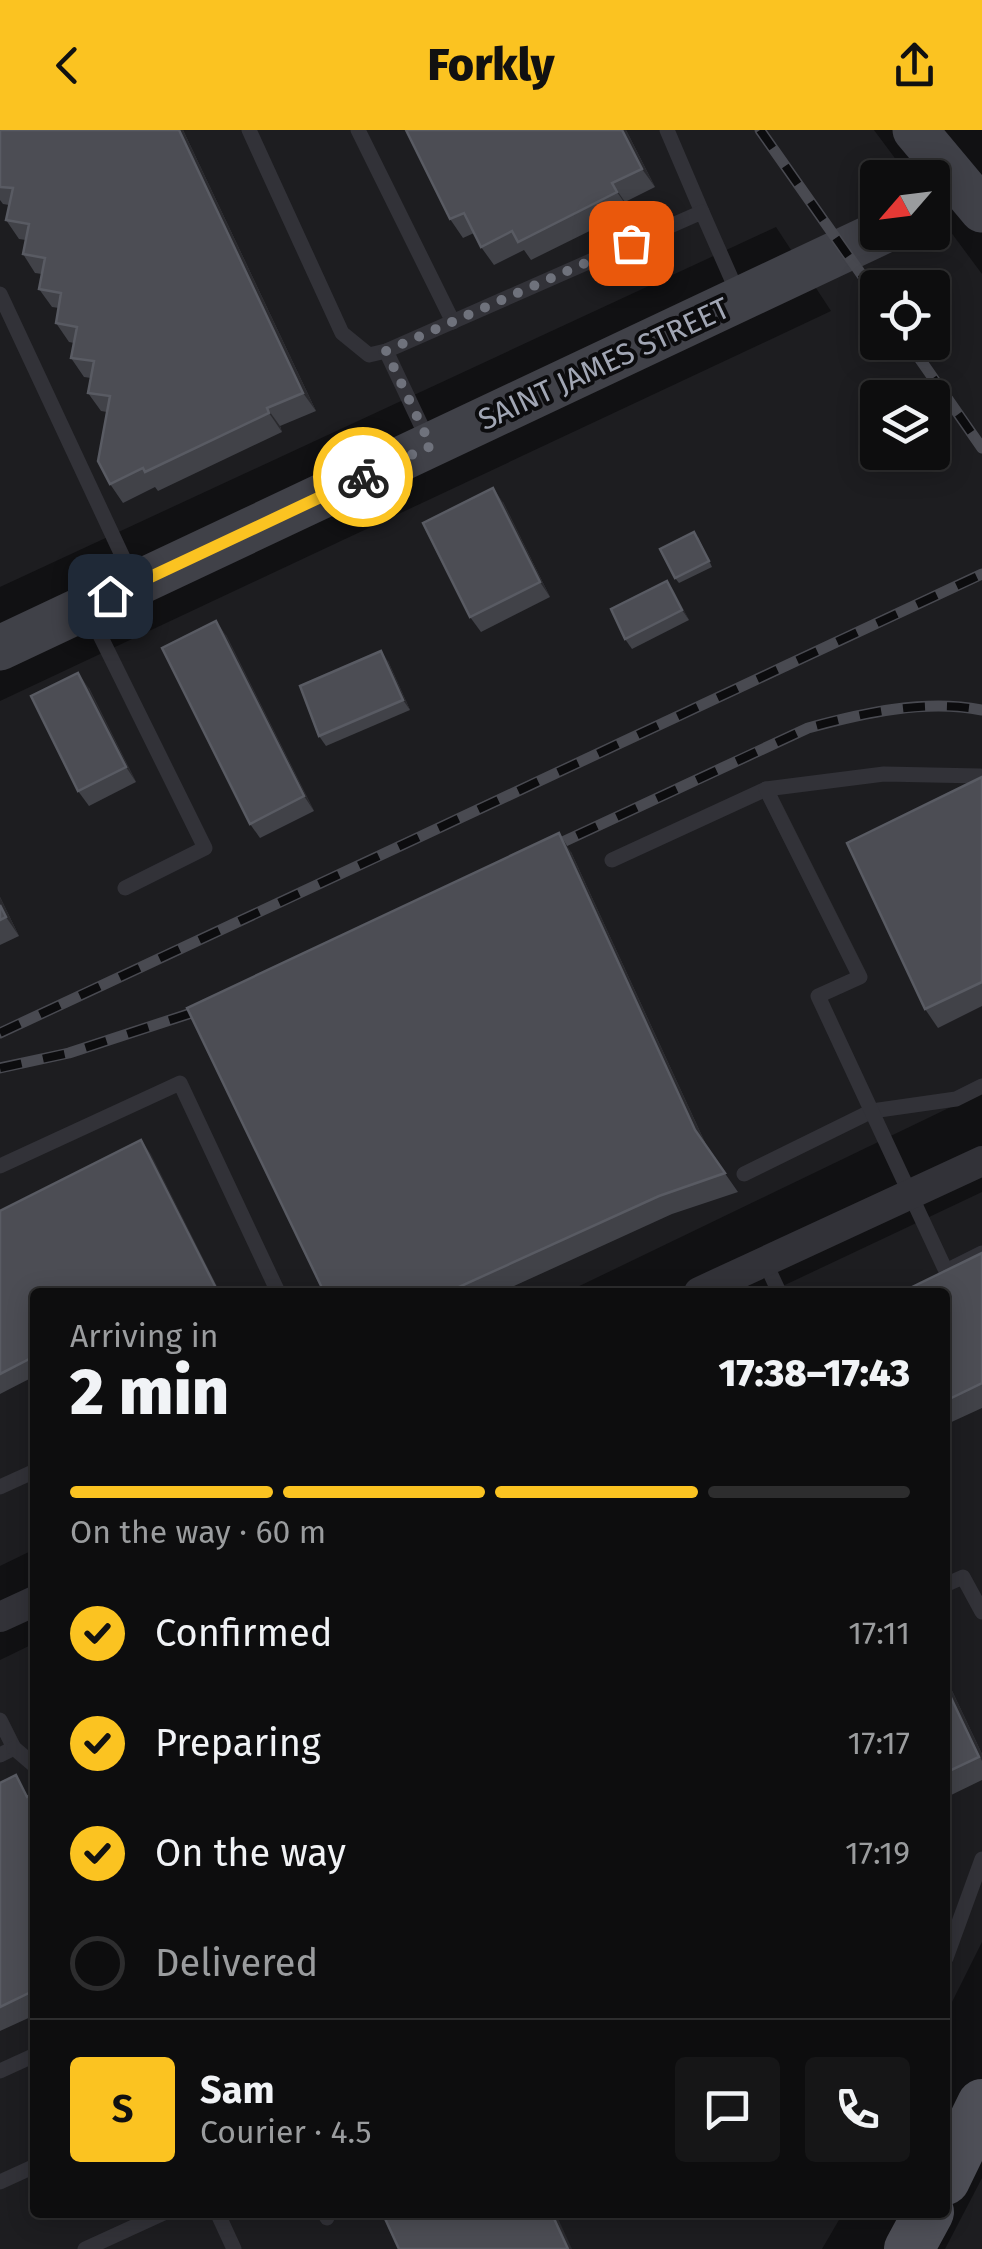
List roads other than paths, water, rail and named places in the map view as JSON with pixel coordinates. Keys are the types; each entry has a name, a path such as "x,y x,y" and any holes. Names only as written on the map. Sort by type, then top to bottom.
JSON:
{"main road":[{"path":"915,130 966,199"},
{"name":"SAINT JAMES STREET","path":"0,648 860,243"},
{"path":"950,2170 982,2104"},
{"path":"909,2249 926,2218"}],"street":[{"path":"712,1288 982,1161"},
{"path":"0,1617 30,1602"}],"lane":[{"path":"249,130 342,333 369,355 386,351 702,212"},
{"path":"358,130 453,322"},
{"path":"667,130 740,300"},
{"path":"0,294 135,584"},
{"path":"386,351 431,446"},
{"path":"86,608 204,848 126,888"},
{"path":"612,860 766,789 884,774 980,776"},
{"path":"766,789 860,977 818,996 912,1194 939,1274 982,1253"},
{"path":"0,1166 180,1082 276,1288"},
{"path":"744,1174 872,1111 956,1099 982,1086"},
{"path":"765,1262 777,1288"},
{"path":"0,1488 30,1473"},
{"path":"950,1583 964,1577 982,1612"},
{"path":"0,1720 7,1752 30,1764"},
{"path":"950,1947 982,1859"},
{"path":"0,2071 30,2057"},
{"path":"0,2182 30,2168"},
{"path":"85,2249 153,2218"},
{"path":"219,2218 234,2249"}],"railway":[{"path":"760,130 860,272"},
{"path":"921,360 982,448"},
{"path":"0,1033 982,574"},
{"path":"537,854 808,728 916,707 982,710"},
{"path":"0,1068 69,1053 216,1005"}]}
